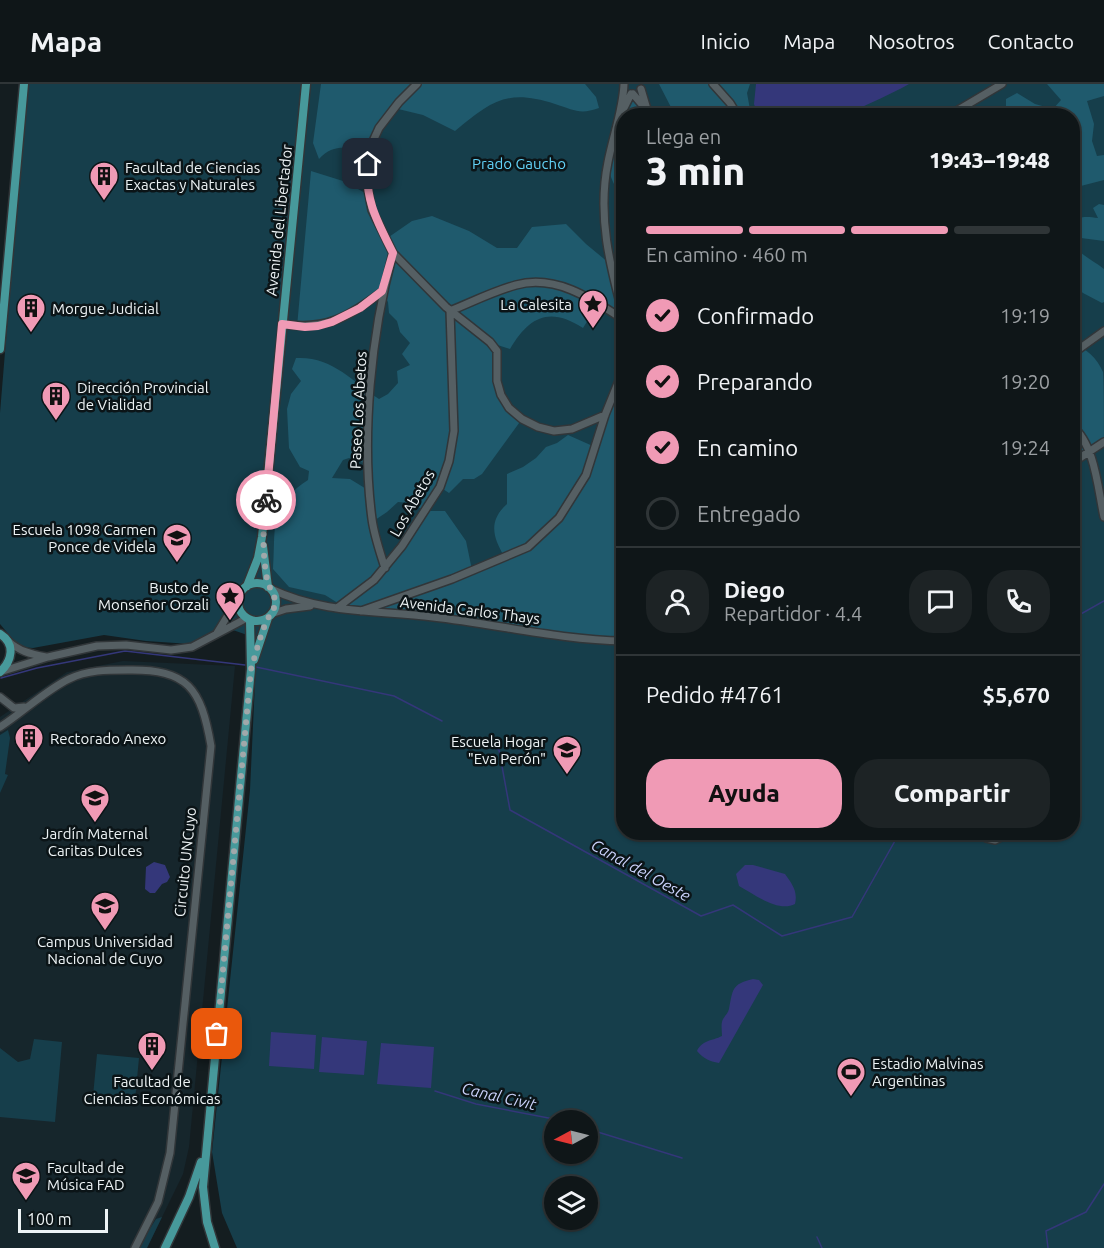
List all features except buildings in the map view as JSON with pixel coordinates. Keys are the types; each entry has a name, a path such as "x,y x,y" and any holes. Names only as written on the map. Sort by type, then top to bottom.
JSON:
{"main road":[{"path":"0,349 24,84"},
{"name":"Avenida del Libertador","path":"247,586 258,558 262,537 306,84"},
{"name":"Avenida del Libertador","path":"262,537 269,588"},
{"path":"215,1248 204,1202 206,1147 251,669 248,619 240,610 239,597 247,586 261,584 269,588 276,601 251,669"},
{"path":"248,619 262,620 269,616"},
{"path":"0,672 7,666 11,649 3,635"},
{"path":"165,1248 189,1197 206,1147"}],"street":[{"path":"417,84 399,102 379,128 369,150 366,179 372,210 393,253 450,311 490,342 496,351 497,381 501,395 509,408 522,418 538,427 554,430 572,429 605,415"},
{"path":"713,84 733,108"},
{"path":"962,108 1002,84"},
{"path":"624,85 644,108"},
{"path":"620,108 624,85"},
{"path":"624,108 632,94 642,86 647,108"},
{"path":"616,129 608,163 603,216 609,263 616,289"},
{"name":"Paseo Los Abetos","path":"385,568 372,521 367,464 370,393 382,291 393,253"},
{"path":"450,311 514,285 545,282 579,293 616,314"},
{"path":"282,324 305,327 332,322 360,308 382,291"},
{"name":"Los Abetos","path":"337,608 374,580 385,568 440,487 449,461 454,431 450,311"},
{"path":"1080,348 1104,331"},
{"path":"361,611 452,579 528,547 559,518 586,475 616,388"},
{"path":"1080,435 1090,452 1104,517"},
{"path":"1080,458 1104,442"},
{"name":"Avenida Carlos Thays","path":"269,588 313,605 431,616 581,638 616,640"},
{"path":"217,633 239,597"},
{"name":"Avenida Carlos Thays","path":"269,616 286,609 313,605"},
{"path":"0,672 48,657 109,645 181,649 202,643 217,633 248,619"},
{"path":"3,635 16,648 48,657"},
{"name":"Circuito UNCuyo","path":"0,727 64,682 100,670 156,670 182,680 191,688 201,705 207,723 211,746 172,1138 158,1202 135,1248"},
{"path":"0,697 7,704 18,709 32,704"}],"shaded area":[{"path":"321,84 585,84 596,97 599,108 577,111 538,99 511,98 490,105 455,131 423,115 394,108 369,150 336,148 319,159 313,143"},
{"path":"659,84 750,84 747,93 750,108 671,108"},
{"path":"756,84 909,84 861,108 755,108"},
{"path":"1047,84 1104,84 1104,96 1087,101 1094,124 1092,141 1097,156 1104,155 1104,180 1080,186 1080,108 1054,108 1061,100"},
{"path":"1017,93 1035,104 1049,108 1006,108 1006,99"},
{"path":"631,94 643,108 625,108"},
{"path":"616,128 616,188 608,167"},
{"path":"311,171 343,181 369,195 386,239 412,221 432,216 469,231 497,248 517,248 532,227 566,224 609,263 616,289 616,315 610,312 588,320 583,328 560,318 541,318 532,322 525,329 510,349 491,343 497,351 501,395 522,419 482,474 474,479 463,479 449,493 440,487 426,511 445,511 466,541 472,570 504,556 494,529 497,517 507,504 507,474 523,467 546,447 568,435 595,447 616,390 616,640 361,611 341,605 325,595 289,587 273,569 275,529 280,509 286,499 308,480 309,471 300,467 289,448 287,409 291,394 301,381 292,369 296,358 309,358 331,365 379,399 388,394 398,383 397,371 410,365 402,354 410,343 400,332 397,321 389,313 388,302 382,292 346,316 297,327","holes":["349,458 367,464 368,490 350,479 332,478 343,460","398,502 410,503 425,511 385,567 372,522"]},
{"path":"1099,204 1104,205 1104,241 1080,237 1080,218 1098,218 1093,208"},
{"path":"1080,252 1104,269 1104,302 1080,291"},
{"path":"1080,347 1091,354 1103,372 1104,442 1080,458"},
{"name":"Campus Universidad Nacional de Cuyo","path":"123,661 235,666 189,1147 183,1174 147,1248 0,1248 0,717 67,672"},
{"path":"154,862 165,865 170,877 155,893 150,893 145,889 146,867"},
{"path":"745,865 785,874 795,891 795,904 781,906 774,904 739,886 736,874"},
{"path":"753,979 759,980 763,985 719,1063 704,1058 697,1051 704,1043 722,1036 722,1022 728,1011 734,989 741,983"},
{"path":"271,1032 316,1035 314,1069 269,1066"},
{"path":"322,1037 367,1041 364,1075 319,1072"},
{"path":"381,1043 434,1047 431,1088 377,1084"}],"green space":[{"name":"Prado Gaucho","path":"27,84 1104,84 1104,1248 237,1248 222,1213 212,1152 250,790 256,661 253,637 230,629 190,644 104,635 33,648 19,647 0,624 0,413"},
{"path":"8,730 10,738 5,774 8,775 0,793 0,735"},
{"path":"34,1039 62,1042 55,1122 0,1117 0,1048 18,1062 30,1059"},
{"path":"97,1054 139,1058 135,1100 93,1096"},
{"path":"162,1217 147,1248 138,1248 156,1219"}],"waterway":[{"name":"Canal del Oeste","path":"1080,614 1104,601"},
{"name":"Canal del Oeste","path":"1,678 37,668 125,651 245,665"},
{"name":"Canal del Oeste","path":"256,667 394,696 442,721"},
{"name":"Canal del Oeste","path":"478,739 499,750 510,810 701,916 733,905 782,936 852,917 895,840"},
{"name":"Canal Civit","path":"435,1091 476,1104 544,1117"},
{"name":"Canal Civit","path":"598,1132 682,1158"},
{"name":"Canal Civit","path":"1048,1248 1046,1231 1086,1212 1104,1184"},
{"name":"Canal Civit","path":"817,1237 822,1248"}],"way so far":[{"path":"217,1034 251,669 259,642 276,601 268,587 262,537 266,500"}],"place":[{"name":"Facultad de Ciencias Exactas y Naturales","path":"104,202"},
{"name":"La Calesita","path":"593,330"},
{"name":"Morgue Judicial","path":"31,334"},
{"name":"Dirección Provincial de Vialidad","path":"56,422"},
{"name":"Escuela 1098 Carmen Ponce de Videla","path":"177,564"},
{"name":"Busto de Monseñor Orzali","path":"230,622"},
{"name":"Rectorado Anexo","path":"29,764"},
{"name":"Escuela Hogar \"Eva Perón\"","path":"567,776"},
{"name":"Jardín Maternal Caritas Dulces","path":"95,824"},
{"name":"Campus Universidad Nacional de Cuyo","path":"105,932"},
{"name":"Facultad de Ciencias Económicas","path":"152,1072"},
{"name":"Estadio Malvinas Argentinas","path":"851,1098"},
{"name":"Facultad de Música FAD","path":"26,1202"}],"route":[{"path":"266,500 282,324 305,327 332,322 360,308 382,291 393,253 372,210 366,179 368,164"}]}
